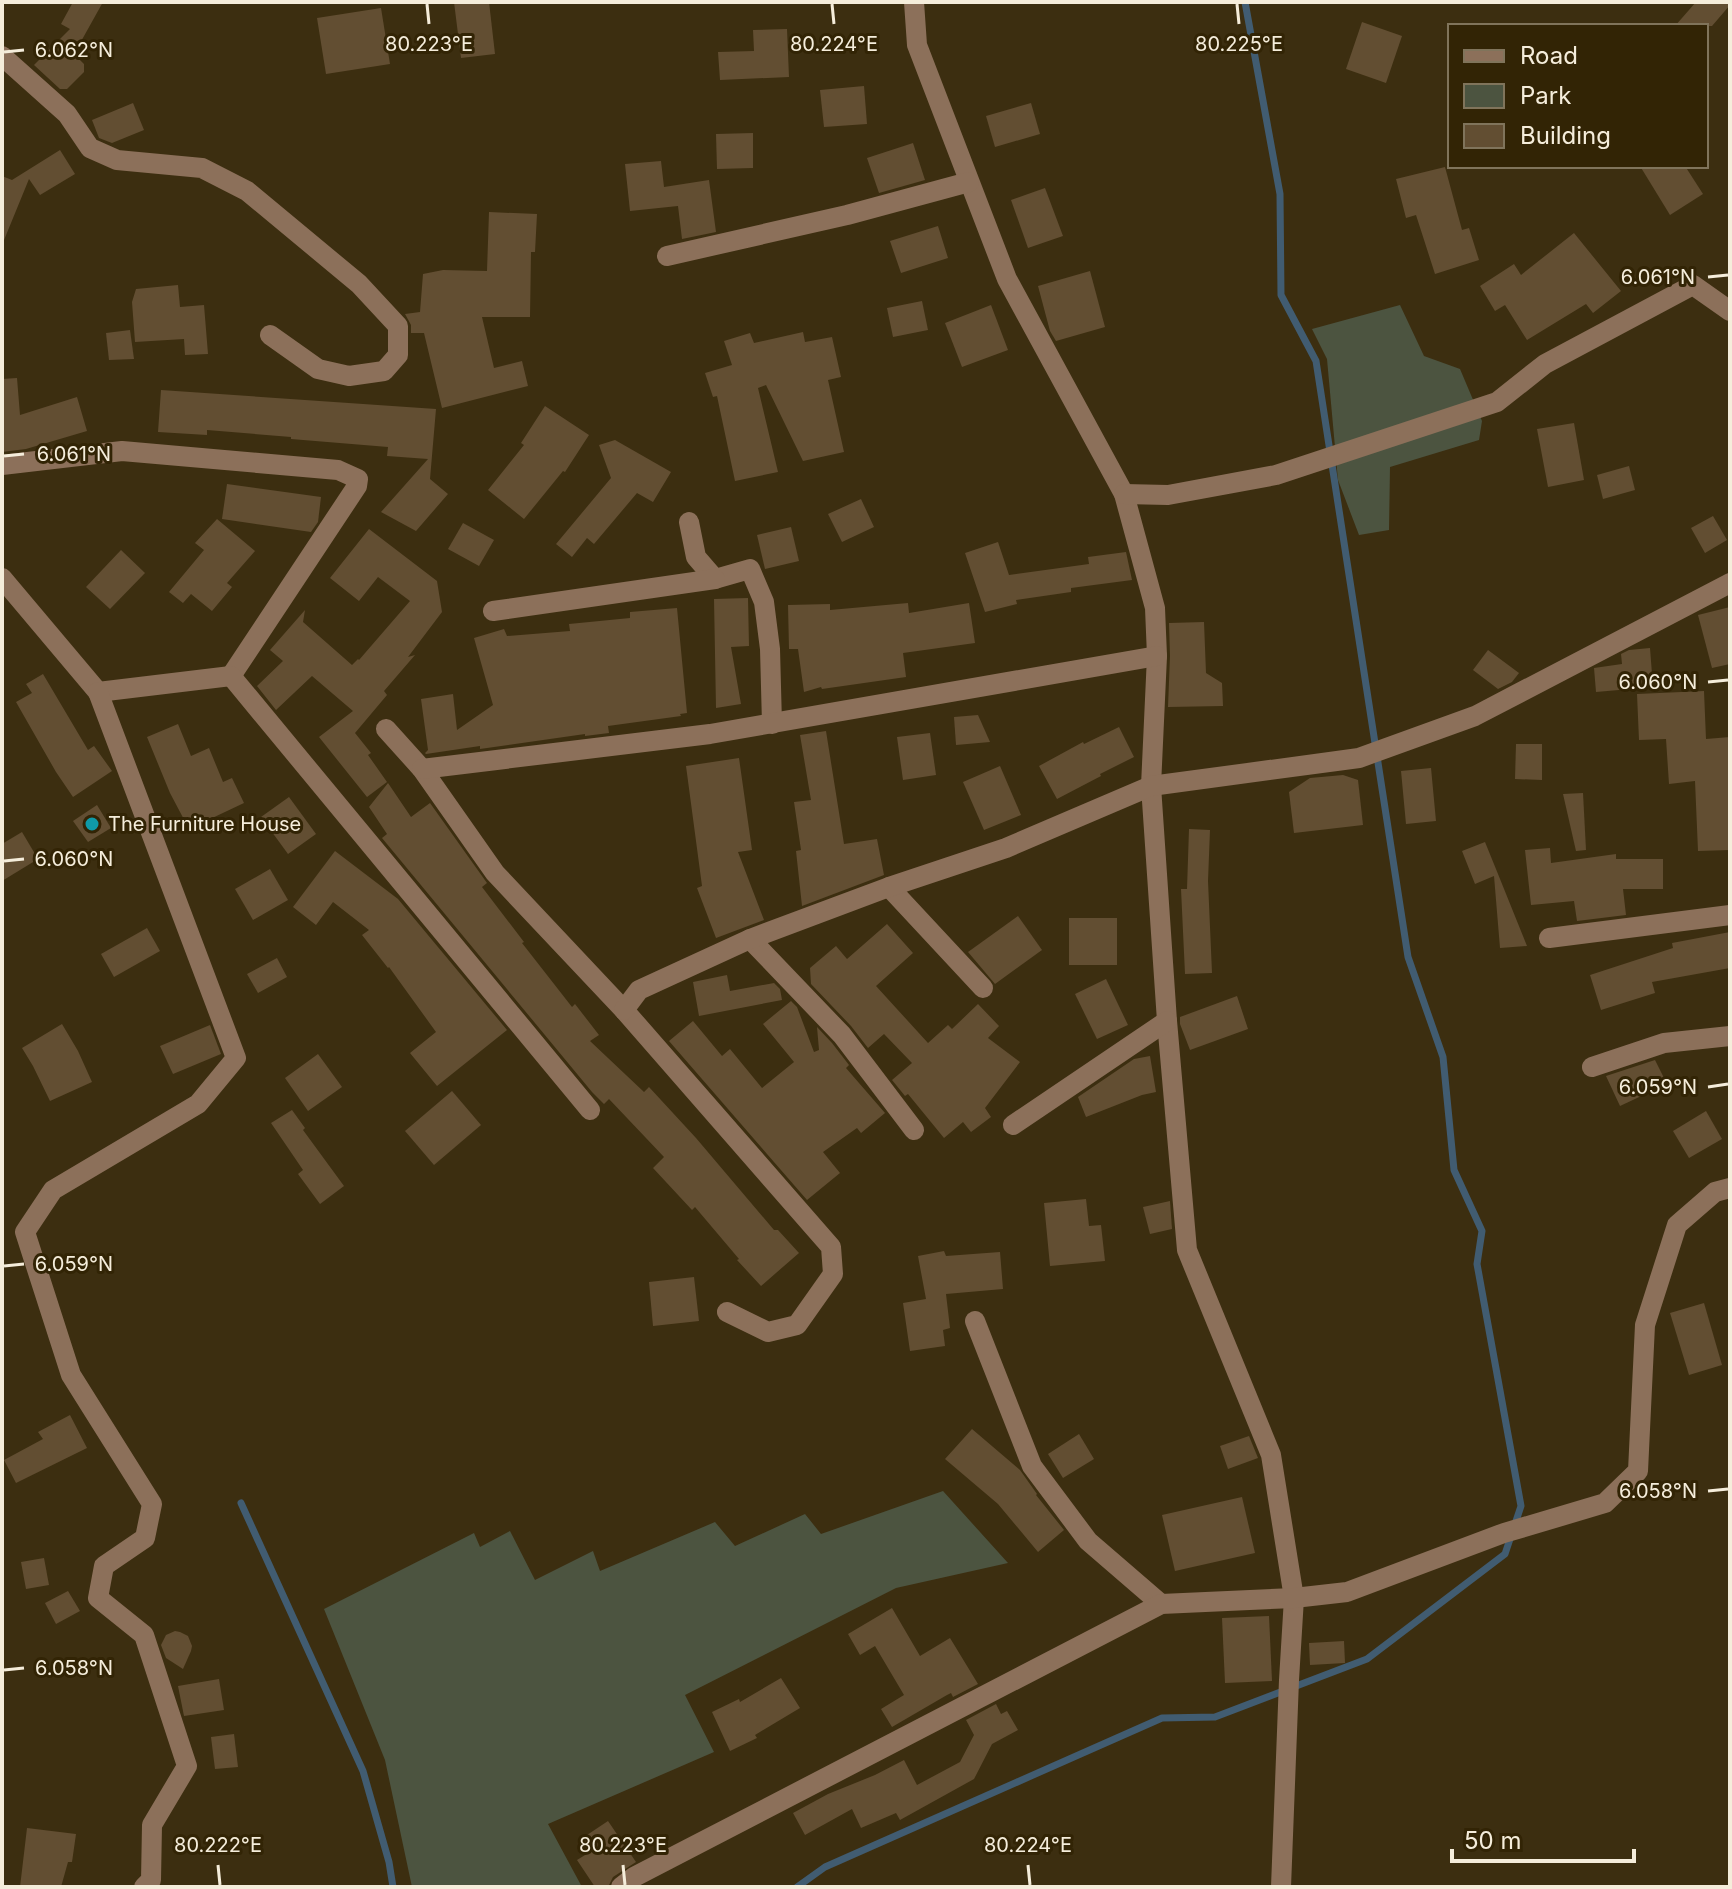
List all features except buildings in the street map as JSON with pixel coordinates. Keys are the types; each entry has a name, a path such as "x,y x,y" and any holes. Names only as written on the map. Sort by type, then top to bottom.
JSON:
{"street":[{"path":"914,2 917,45 1007,279 1124,494 1155,608 1157,656 1151,786 1187,1250 1271,1455 1294,1598 1281,1887"},
{"path":"2,56 67,114 90,148 117,160 202,168 247,191 359,284 398,326 398,355 384,371 349,376 318,369 270,335"},
{"path":"667,256 847,215 969,182"},
{"path":"1124,494 1168,495 1276,475 1497,402 1545,364 1693,285 1730,311"},
{"path":"2,465 122,451 338,470 358,479 357,486 231,676 98,692"},
{"path":"689,522 696,557 715,579"},
{"path":"493,611 715,579 750,569 764,602 770,649 772,724"},
{"path":"2,578 98,692 236,1058 198,1104 53,1190 25,1232 71,1375 152,1504 145,1538 104,1566 98,1598 144,1635 187,1766 152,1825 151,1880 144,1887"},
{"path":"624,1010 639,990 750,939 889,887 1006,848 1151,786 1359,758 1475,716 1730,583"},
{"path":"422,769 710,734 1157,656"},
{"path":"231,676 590,1110"},
{"path":"386,729 422,769 495,873 624,1010 831,1247 833,1274 797,1325 768,1332 727,1312"},
{"path":"889,887 983,988"},
{"path":"1549,938 1730,915"},
{"path":"750,939 842,1035 914,1130"},
{"path":"1013,1125 1167,1021"},
{"path":"1592,1067 1664,1043 1730,1036"},
{"path":"621,1887 634,1877 1161,1604 1294,1598 1347,1592 1513,1531 1605,1503 1638,1471 1645,1325 1677,1225 1715,1192 1730,1188"},
{"path":"975,1321 1032,1466 1088,1541 1161,1604"}],"green space":[{"path":"1400,305 1424,356 1460,369 1482,421 1479,440 1390,467 1389,530 1359,535 1338,480 1327,359 1312,329"},
{"path":"943,1491 1008,1563 896,1588 685,1695 714,1752 548,1824 582,1887 412,1887 385,1760 324,1609 474,1533 480,1547 510,1531 535,1580 593,1551 600,1571 715,1522 735,1546 805,1514 821,1534"}],"waterway":[{"path":"797,1887 825,1867 1162,1718 1215,1717 1367,1659 1505,1554 1521,1506 1477,1264 1482,1231 1454,1170 1443,1057 1408,957 1316,361 1281,295 1280,194 1245,2"},
{"path":"241,1503 363,1771 393,1887"}],"place":[{"name":"The Furniture House","path":"92,824"}]}
